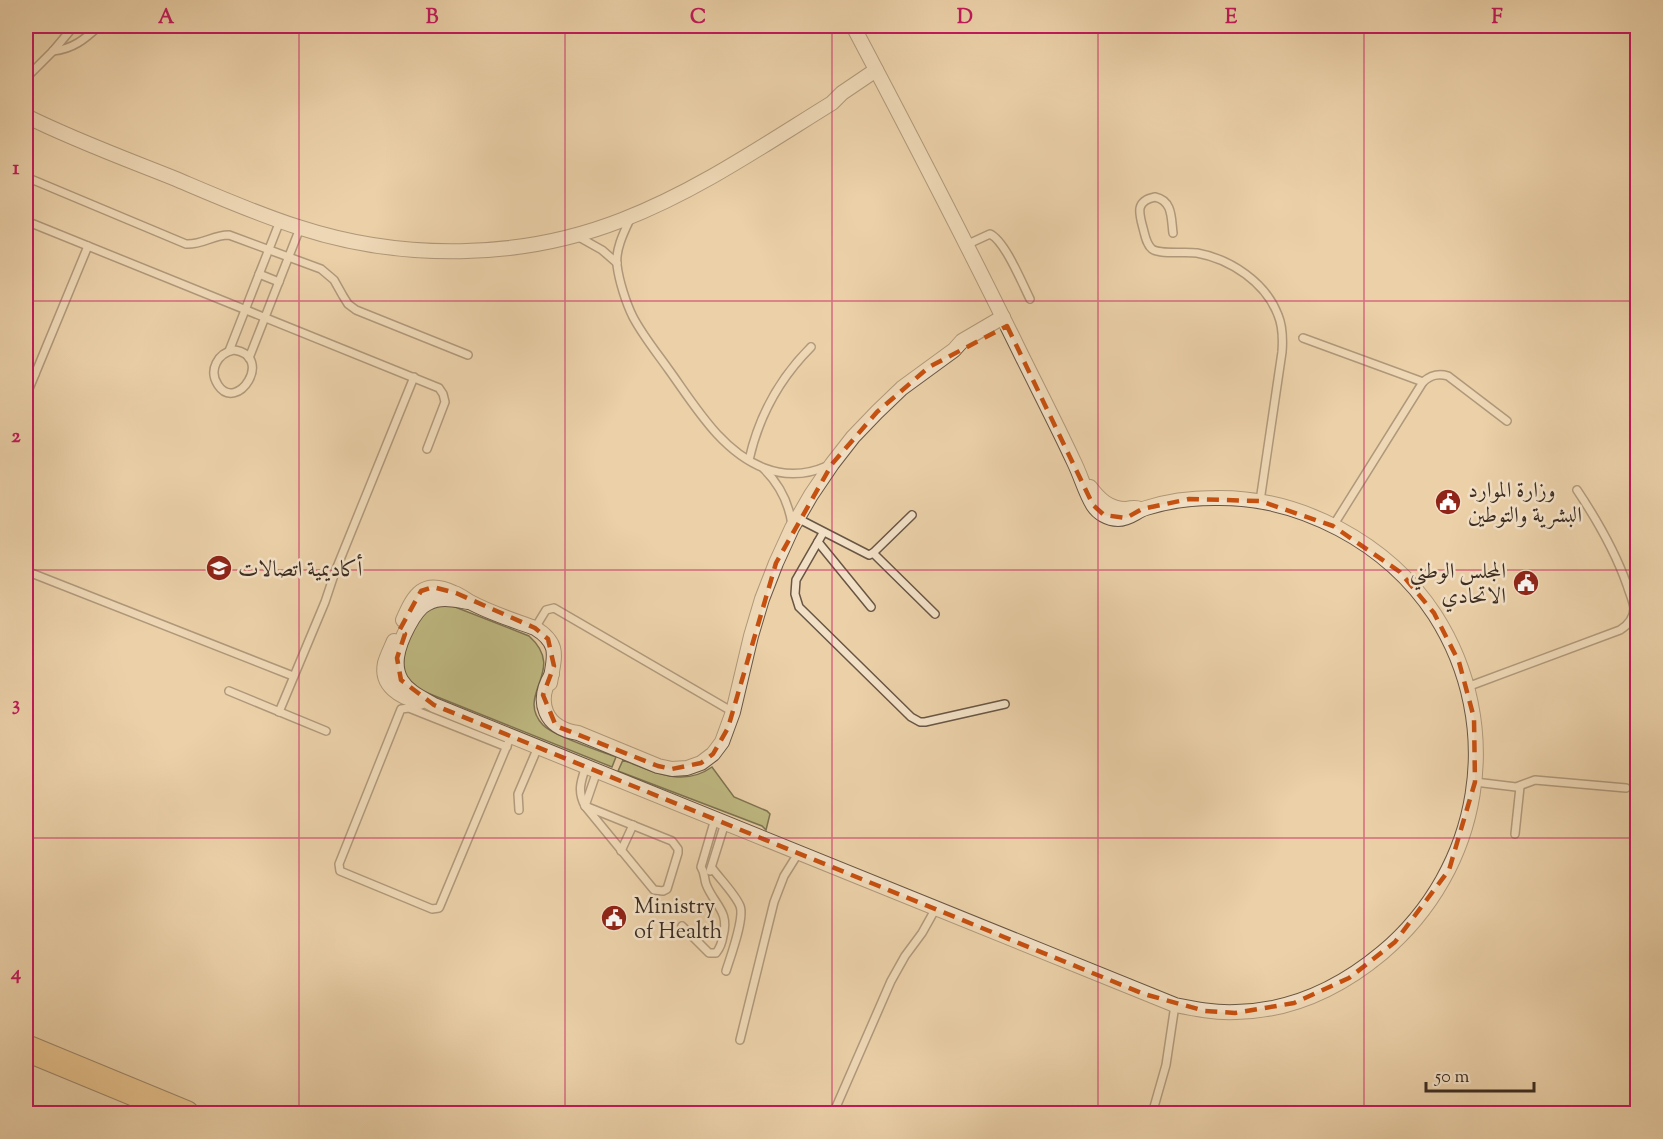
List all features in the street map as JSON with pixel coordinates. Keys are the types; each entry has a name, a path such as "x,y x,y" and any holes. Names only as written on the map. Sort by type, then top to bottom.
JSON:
{"highway":[{"path":"26,1048 186,1113"}],"street":[{"path":"853,26 1005,322 1093,505 1111,518 1126,518 1142,509 1173,502 1238,498 1260,501 1310,515 1357,539 1400,572 1418,592 1448,637 1467,687 1477,750 1475,782 1461,842 1434,896 1395,942 1349,978 1322,992 1293,1003 1264,1010 1205,1011 1175,1005 538,747 509,742 403,697 391,687 387,680 386,661 402,633 412,600 421,591 441,588 456,593 469,602 535,628 549,639 555,656 552,674 543,695 544,707 556,726 658,766 672,769 687,768 701,762 713,754 722,742 733,712 762,599 776,563 795,523 832,464 853,437 902,388 954,350 965,347 1005,322"},
{"path":"26,116 71,137 300,228 345,240 391,248 437,252 484,250 531,245 576,235 632,216 664,202 705,180 832,103 846,99 878,74"}],"lane":[{"path":"26,78 74,26"},
{"path":"53,51 78,44 95,27"},
{"path":"26,177 186,244 200,244 229,234 321,269 334,280 348,304 356,310 468,355"},
{"path":"1173,233 1170,207 1166,202 1155,196 1144,201 1140,206 1140,219 1148,244 1152,249 1162,252 1199,253 1228,263 1254,281 1279,316 1282,328 1282,352 1260,501"},
{"path":"632,216 622,239 617,263 625,295 638,326 705,420 725,442 762,467 782,473 802,473 832,464"},
{"path":"26,221 439,388 445,402 427,449"},
{"path":"280,221 229,351 218,359 214,372 217,384 226,392 238,392 248,384 252,371 249,358 300,228"},
{"path":"966,245 990,234 996,237 1030,298"},
{"path":"576,235 602,250 617,263"},
{"path":"26,396 88,246"},
{"path":"259,274 279,282"},
{"path":"1303,338 1423,382"},
{"path":"749,460 759,424 776,390 786,375 812,347"},
{"path":"229,351 240,351 249,358"},
{"path":"26,370 35,374"},
{"path":"1333,526 1423,382 1435,375 1448,376 1507,421"},
{"path":"279,712 414,377"},
{"path":"762,467 775,482 795,523 823,532 866,555 873,553 912,515"},
{"path":"1467,687 1620,630 1630,621 1633,615 1632,601 1618,562 1577,490"},
{"path":"823,532 796,580 795,594 800,607 911,717 925,722 1005,704"},
{"path":"818,542 871,607"},
{"path":"873,553 935,614"},
{"path":"26,571 294,675"},
{"path":"535,628 546,610 554,608 733,712"},
{"path":"229,691 326,731"},
{"path":"437,711 406,707 401,709 338,867 340,871 432,909 439,908 509,742"},
{"path":"519,810 518,794 538,747"},
{"path":"585,806 591,769"},
{"path":"585,806 668,838 675,844 678,849 677,858 667,889 654,890 585,806 579,788 591,769"},
{"path":"1475,782 1520,787 1535,780 1626,788"},
{"path":"1515,834 1520,787"},
{"path":"682,926 709,953 719,951 724,935 725,918 706,883 720,821"},
{"path":"621,851 633,825"},
{"path":"740,1040 778,889 799,852"},
{"path":"708,870 737,901 741,911 726,972"},
{"path":"834,1113 891,981 936,908"},
{"path":"1152,1113 1166,1065 1175,1005"}],"highlighted area":[{"path":"1007,326 1093,505 1104,515 1126,518 1142,509 1189,499 1260,501 1333,526 1400,572 1434,613 1459,662 1474,718 1475,782 1449,870 1395,942 1349,978 1294,1003 1235,1013 1205,1011 1144,994 434,705 401,680 397,658 405,634 399,631 421,591 433,587 456,593 535,628 548,639 554,666 543,695 556,726 658,766 672,769 701,763 713,754 728,728 776,563 832,464 877,412 929,367"}],"shaded area":[{"path":"450,605 529,636 540,649 544,660 534,703 536,714 543,725 556,734 616,757 612,767 425,692 410,681 403,662 416,624 421,615 430,609"},
{"path":"623,760 656,773 679,777 701,773 712,767 734,797 770,814 766,830 762,826 618,771"}],"place":[{"name":"وزارة الموارد البشرية والتوطين","path":"1448,502"},
{"name":"أكاديمية اتصالات","path":"219,568"},
{"name":"المجلس الوطني الاتحادي","path":"1526,583"},
{"name":"Ministry of Health","path":"614,918"}]}
